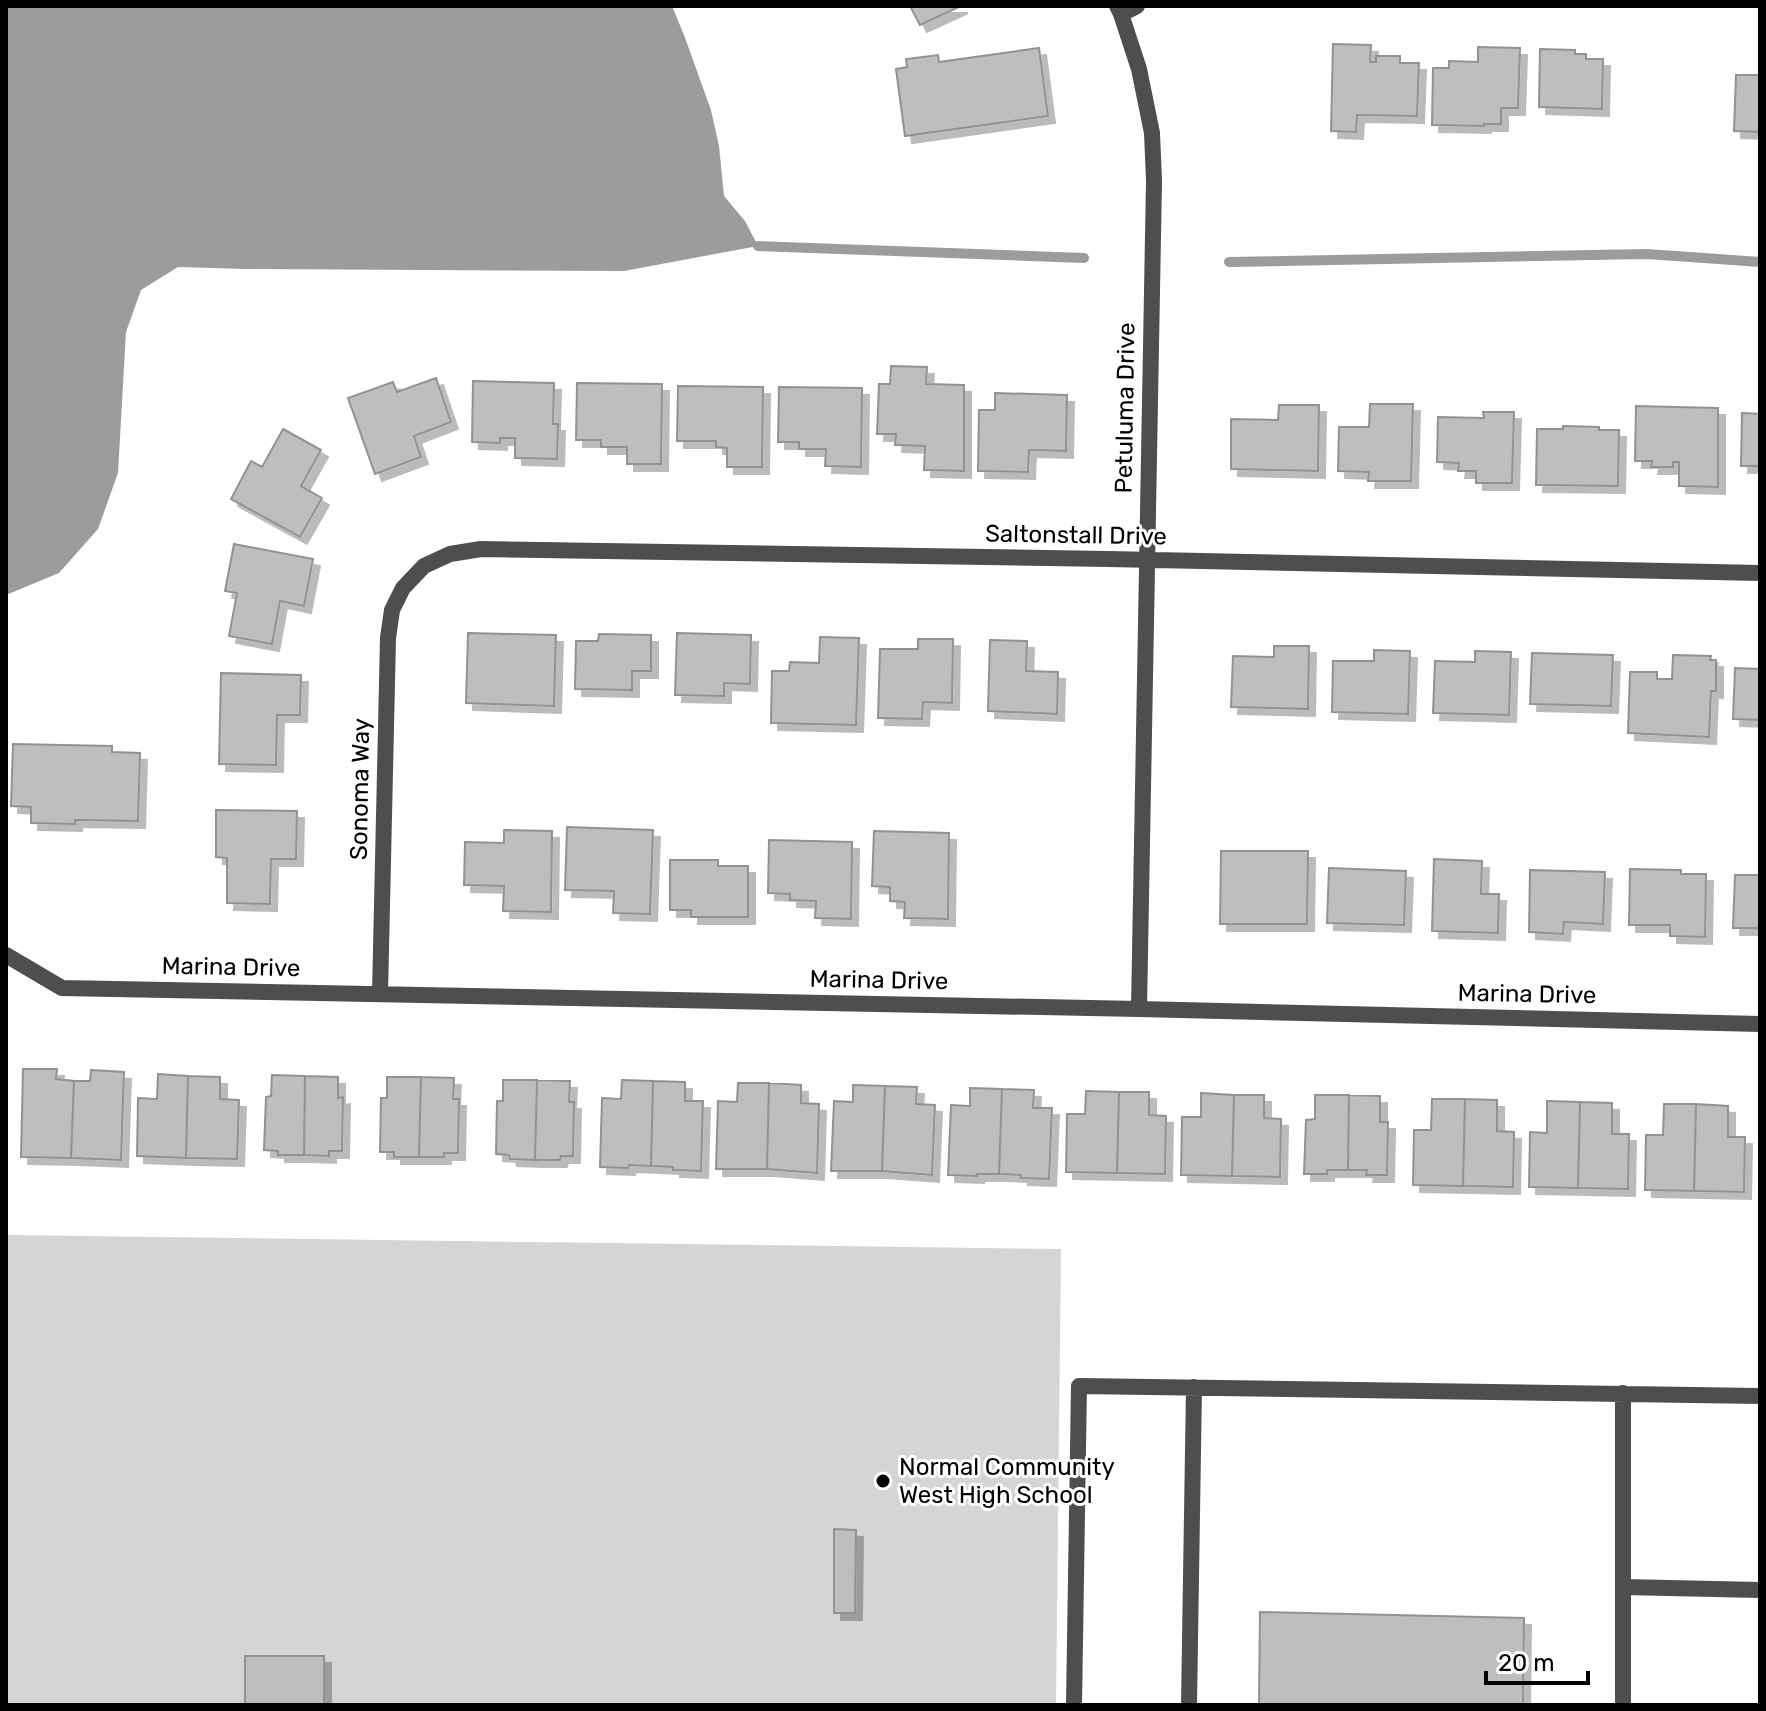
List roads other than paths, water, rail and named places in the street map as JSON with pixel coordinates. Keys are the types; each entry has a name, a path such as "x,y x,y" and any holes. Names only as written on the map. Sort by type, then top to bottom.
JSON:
{"street":[{"name":"Petuluma Drive","path":"1125,9 1152,133 1154,181 1139,1009"},
{"name":"Saltonstall Drive","path":"403,588 424,566 450,554 481,549 1760,573"},
{"name":"Sonoma Way","path":"380,994 388,638 392,610 403,588"},
{"name":"Marina Drive","path":"6,955 62,988 1760,1024"},
{"path":"1074,1705 1079,1386 1760,1396"},
{"path":"1189,1705 1194,1387"},
{"path":"1623,1393 1623,1705"},
{"path":"1623,1587 1760,1590"}],"waterway":[{"path":"758,246 1084,258"},
{"path":"1229,262 1647,254 1760,262"}],"place":[{"name":"Normal Community West High School","path":"883,1481"}]}
